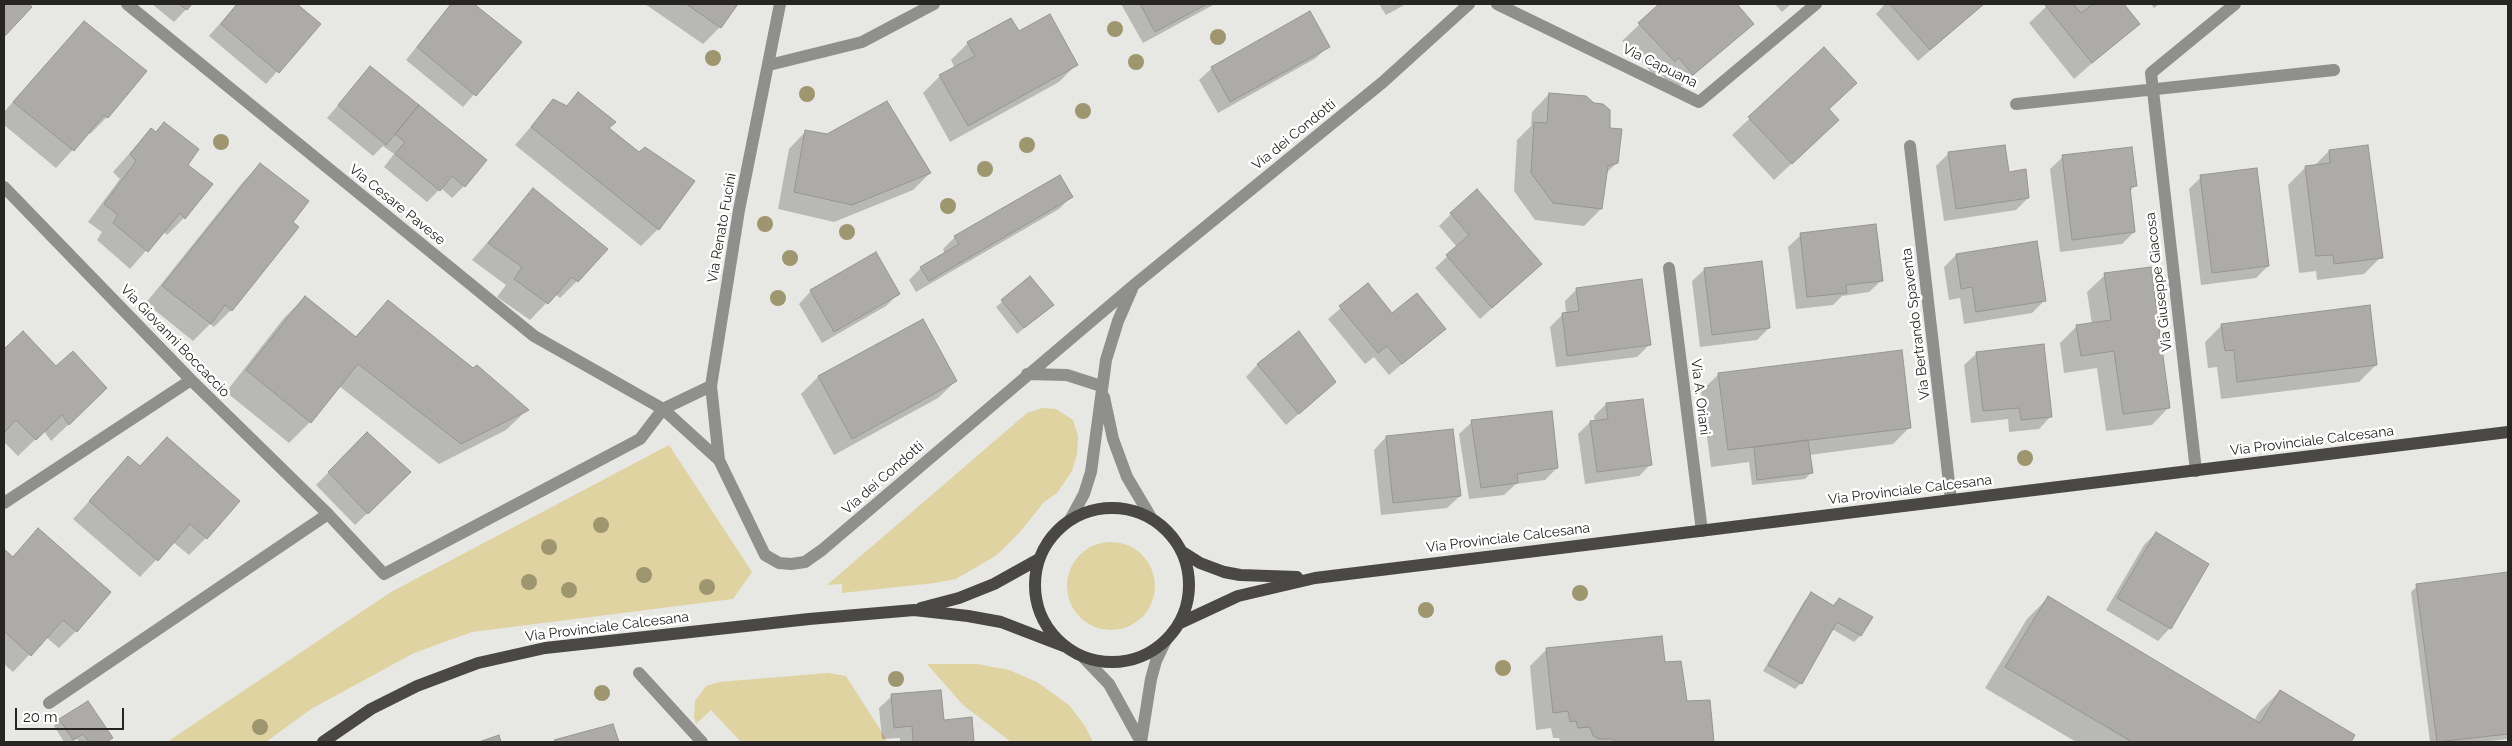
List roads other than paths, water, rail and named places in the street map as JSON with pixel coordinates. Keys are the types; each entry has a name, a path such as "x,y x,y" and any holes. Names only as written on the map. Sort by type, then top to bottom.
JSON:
{"main road":[{"name":"Via Provinciale Calcesana","path":"1180,623 1238,596 1315,578 2508,432"},
{"path":"1111,508 1138,512 1152,519 1165,529 1181,551 1189,575 1188,600 1180,623 1166,640 1155,649 1128,661 1098,661 1084,658 1066,647 1052,634 1041,617 1035,598 1035,578 1039,559 1057,530 1083,513 1111,508"},
{"name":"Via Provinciale Calcesana","path":"1181,551 1200,563 1224,572 1240,575 1315,578"},
{"name":"Via Provinciale Calcesana","path":"323,742 362,714 392,698 450,672 504,656 616,639 914,610 959,598 994,584 1039,559"},
{"name":"Via Provinciale Calcesana","path":"914,610 1001,622 1066,647"}],"street":[{"name":"Via Cesare Pavese","path":"126,4 534,336 663,409 719,460"},
{"name":"Via Renato Fucini","path":"719,460 711,386 739,210 780,4"},
{"path":"769,65 862,42 934,4"},
{"name":"Via dei Condotti","path":"719,460 755,537 766,555 779,563 804,562 822,550 1134,285 1383,82 1469,4"},
{"name":"Via Capuana","path":"1497,4 1699,102 1816,4"},
{"name":"Via Giuseppe Giacosa","path":"2196,471 2151,73 2235,4"},
{"path":"2016,104 2334,70"},
{"name":"Via Bertrando Spaventa","path":"1910,146 1951,500"},
{"name":"Via Giovanni Boccaccio","path":"4,186 191,380 328,514 384,574 640,439 663,409"},
{"name":"Via A. Oriani","path":"1669,268 1702,530"},
{"name":"Via dei Condotti","path":"1070,520 1084,494 1091,472 1101,386 1118,321 1134,285"},
{"path":"1027,374 1067,375 1101,386"},
{"path":"4,503 191,380"},
{"path":"663,409 711,386"},
{"name":"Via dei Condotti","path":"1101,386 1113,439 1124,469 1152,519"},
{"path":"49,703 328,514"},
{"path":"1141,742 1151,679 1156,661 1166,640"},
{"path":"1084,658 1109,684 1141,742"},
{"path":"639,673 702,742"}]}
